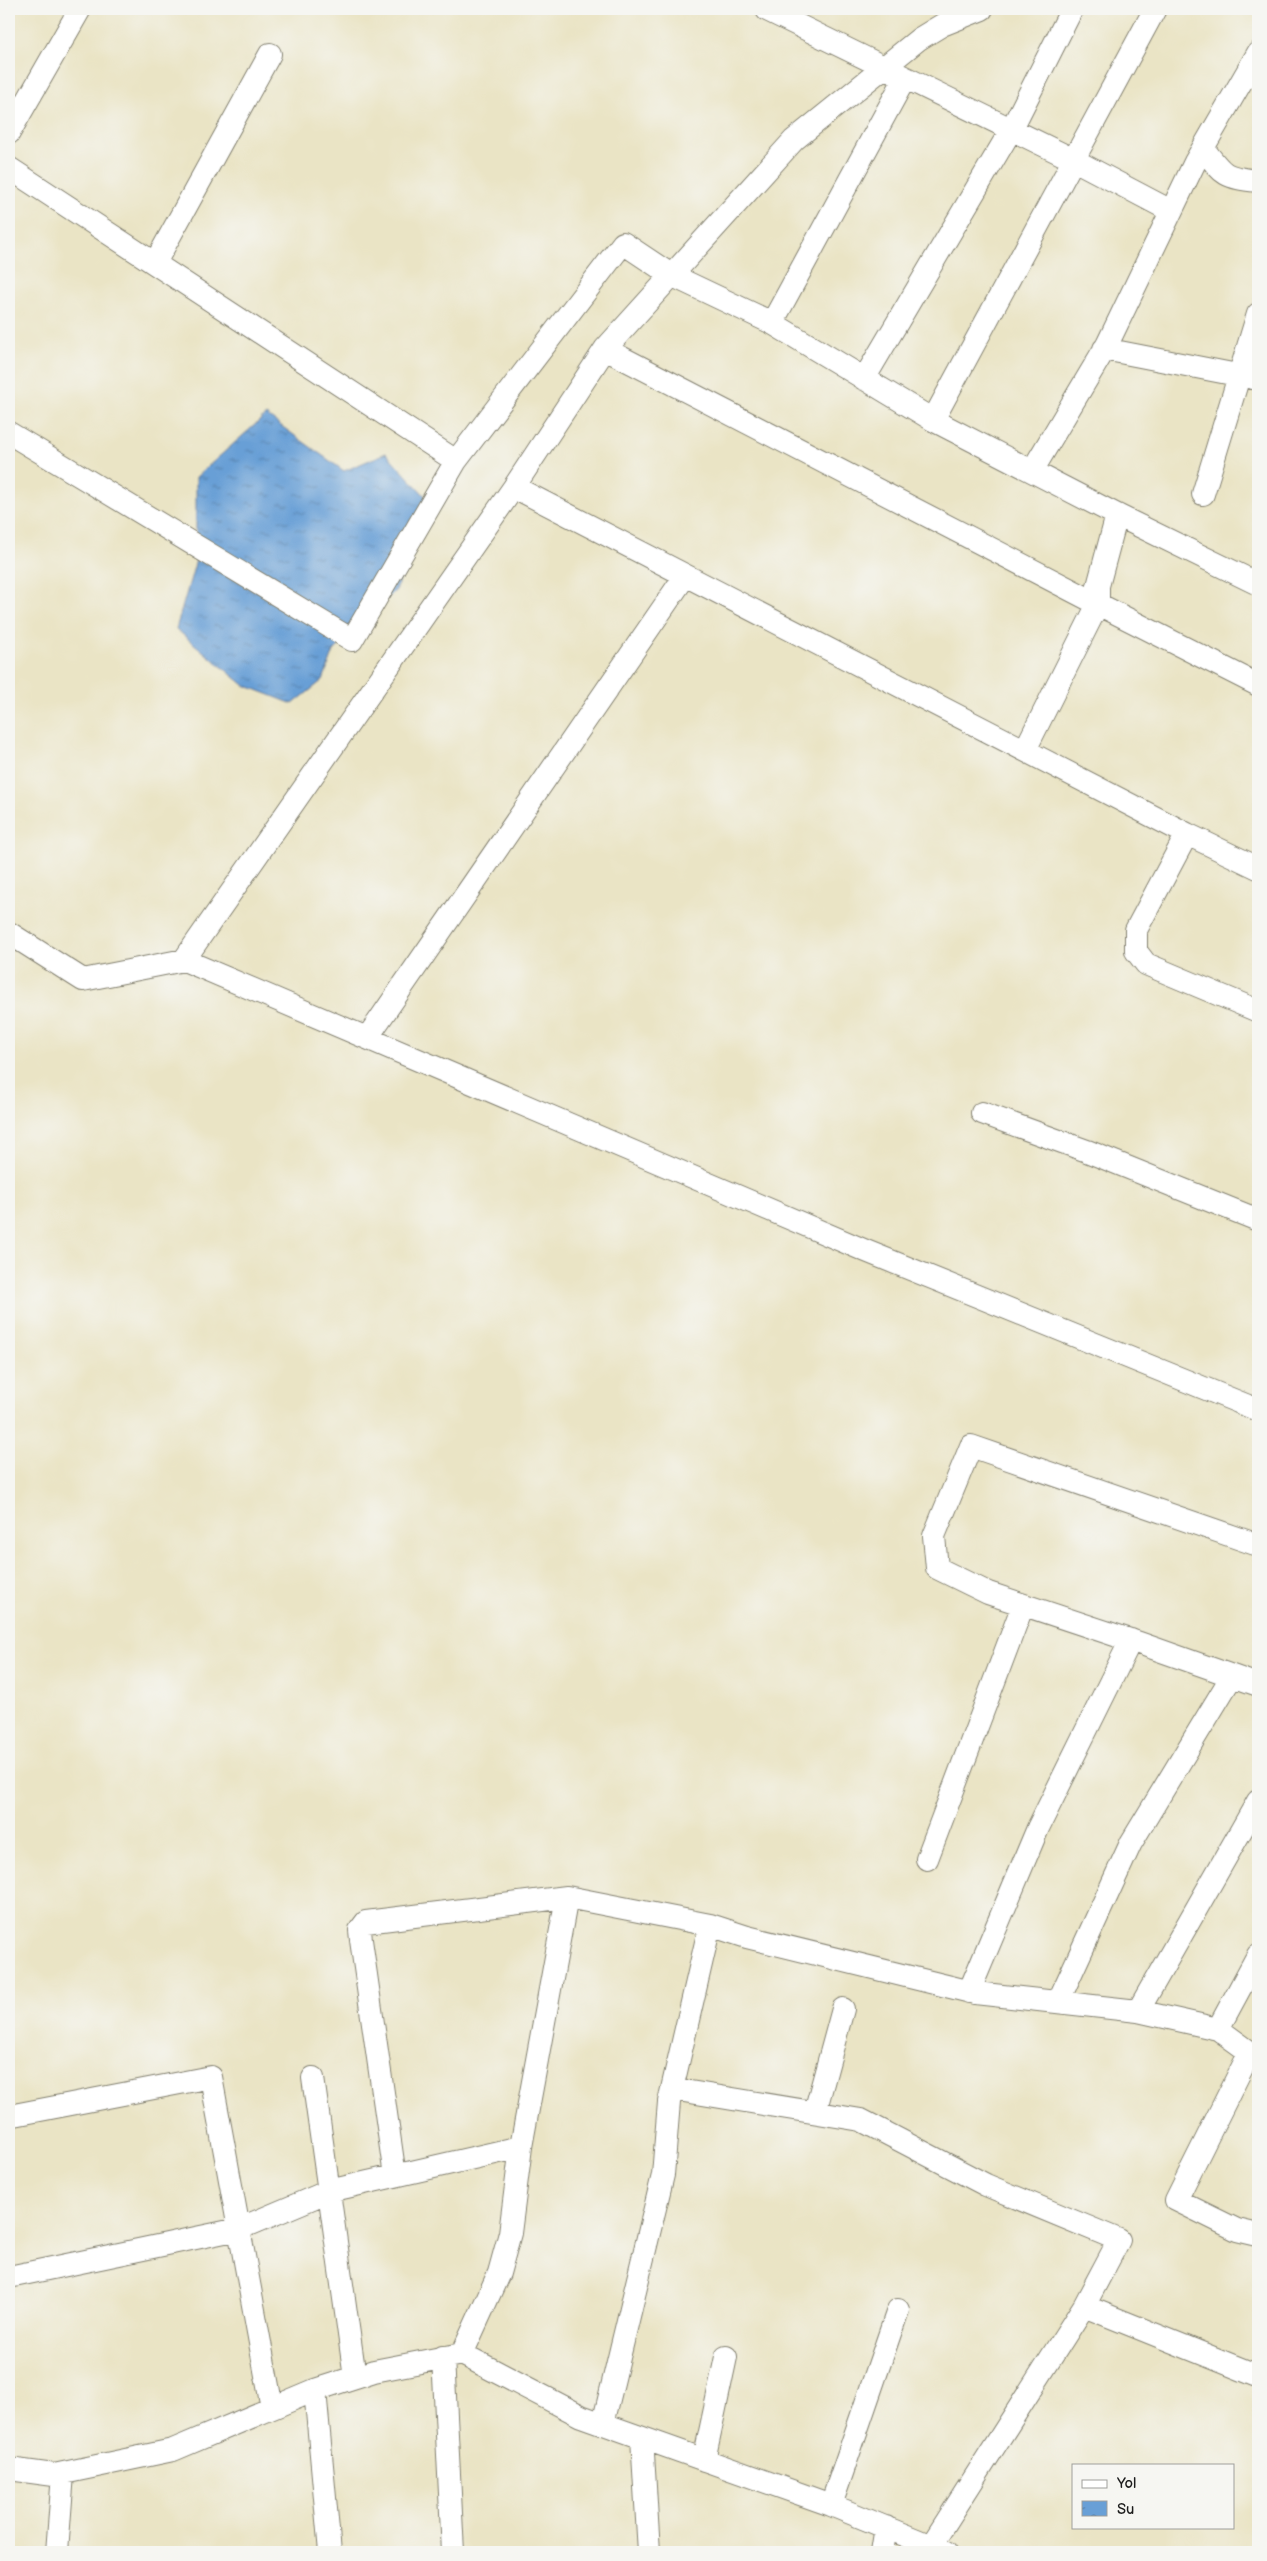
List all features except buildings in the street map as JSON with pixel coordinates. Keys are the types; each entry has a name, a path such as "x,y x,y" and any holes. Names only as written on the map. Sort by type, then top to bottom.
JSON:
{"street":[{"path":"9,133 80,9"},
{"path":"184,960 514,487 605,349 794,140 882,66 946,17 982,9"},
{"path":"864,379 1011,130 1072,9"},
{"path":"933,420 1155,9"},
{"path":"767,10 1074,160 1171,211"},
{"path":"155,263 270,54"},
{"path":"1032,471 1104,349 1203,148 1257,58"},
{"path":"772,323 905,78"},
{"path":"1203,148 1222,172 1232,178 1258,181"},
{"path":"9,168 456,461"},
{"path":"9,433 352,640 456,461 623,243 671,275 772,323 933,420 1117,515 1258,584"},
{"path":"1203,494 1248,378 1258,314"},
{"path":"605,349 1258,685"},
{"path":"1104,349 1248,378"},
{"path":"514,487 1187,834 1258,868"},
{"path":"1025,750 1098,604 1098,586 1117,515"},
{"path":"367,1038 685,576"},
{"path":"1187,834 1136,930 1136,951 1146,964 1258,1011"},
{"path":"9,934 83,980 184,960 866,1251 1258,1410"},
{"path":"982,1113 1087,1151 1258,1220"},
{"path":"1258,1544 971,1446 934,1536 937,1568 988,1593 1131,1640 1258,1685"},
{"path":"927,1859 1023,1605"},
{"path":"969,1992 1038,1828 1131,1640"},
{"path":"1058,2002 1131,1843 1232,1676"},
{"path":"1138,2011 1258,1801"},
{"path":"452,2552 453,2356 499,2274 510,2233 521,2147 567,1897"},
{"path":"394,2176 360,1930 366,1922 567,1897 710,1925 747,1937 969,1992 1138,2011 1218,2029 1254,2055 1176,2200 1237,2230 1258,2235"},
{"path":"603,2424 663,2175 669,2102 710,1925"},
{"path":"1218,2029 1258,1955"},
{"path":"815,2112 843,2008"},
{"path":"9,2116 211,2077 272,2408"},
{"path":"313,2078 355,2377"},
{"path":"9,2469 54,2476 173,2450 315,2390 355,2377 453,2356 581,2416 831,2505 938,2549 1084,2306 1119,2240 986,2186 861,2120 672,2089"},
{"path":"9,2278 239,2229 329,2191 521,2147"},
{"path":"1084,2306 1258,2376"},
{"path":"831,2505 898,2310"},
{"path":"704,2460 726,2357"},
{"path":"315,2390 330,2552"},
{"path":"642,2438 650,2552"},
{"path":"57,2552 62,2474"},
{"path":"882,2552 886,2528"}],"water":[{"path":"266,415 344,471 386,453 428,499 396,590 334,651 323,680 293,704 244,685 176,629 196,560 196,477"}]}
